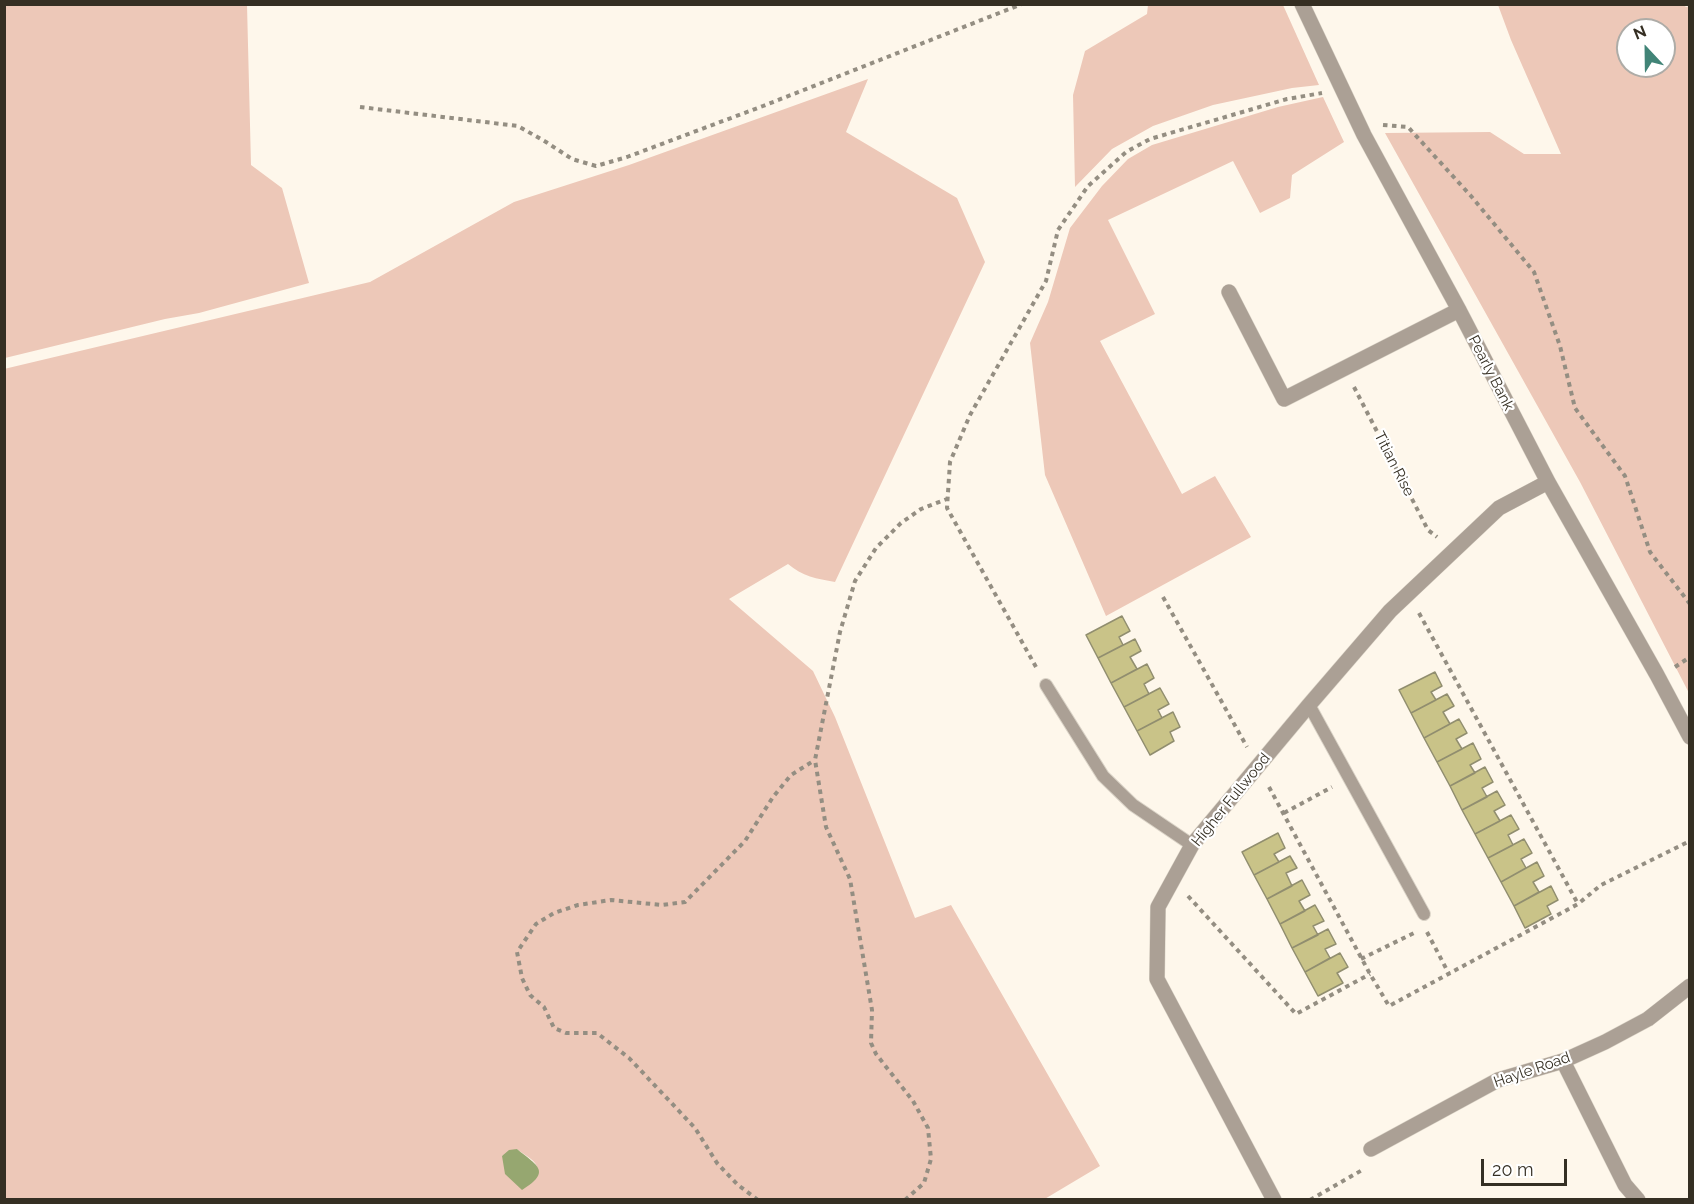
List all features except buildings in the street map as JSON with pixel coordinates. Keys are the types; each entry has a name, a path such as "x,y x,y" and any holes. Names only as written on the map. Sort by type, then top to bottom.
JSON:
{"street":[{"name":"Pearly Bank","path":"1302,4 1364,135 1459,310 1548,482 1658,675 1689,737"},
{"path":"1229,292 1284,399 1459,310"},
{"name":"Higher Fullwood","path":"1274,1200 1157,979 1158,907 1192,845 1390,611 1499,508 1548,482"},
{"name":"Hayle Road","path":"1371,1149 1498,1080 1563,1061 1648,1019 1689,986"},
{"path":"1563,1061 1626,1185 1638,1200"}],"lane":[{"path":"1046,685 1103,776 1133,805 1192,845"},
{"path":"1309,705 1424,914"}],"path":[{"path":"360,107 518,126 572,159 596,166 690,134 1022,4"},
{"path":"1046,685 947,508 947,500 950,462 970,415 1046,281 1058,230 1088,186 1126,152 1150,139 1287,99 1344,90"},
{"path":"1364,135 1385,123 1408,127 1472,195 1534,272 1560,346 1575,408 1625,476 1650,552 1689,604"},
{"name":"Titian Rise","path":"1344,368 1428,530 1455,550"},
{"path":"904,1200 924,1183 931,1159 928,1128 913,1101 876,1054 871,1043 872,1010 850,879 826,827 815,760 840,632 855,581 876,548 901,523 921,509 947,500"},
{"path":"1409,593 1578,904"},
{"path":"1163,597 1249,752 1261,763"},
{"path":"758,1200 738,1185 717,1163 695,1128 629,1058 597,1033 566,1033 554,1028 544,1007 530,995 522,978 517,952 536,924 554,913 578,905 611,900 662,906 685,902 745,842 773,796 791,775 815,760"},
{"path":"1284,813 1349,778"},
{"path":"1173,880 1296,1014 1370,974"},
{"path":"1361,959 1425,928 1449,974"},
{"path":"1310,1200 1366,1168 1371,1149"}],"shaded area":[{"path":"1683,4 1686,7 1690,6 1689,693 1580,482 1385,133 1490,132 1524,154 1561,154 1498,5"},
{"path":"4,5 247,5 251,165 282,188 309,283 199,313 165,319 5,358"},
{"path":"1148,5 1283,5 1319,85 1292,88 1213,105 1153,126 1112,149 1075,187 1073,95 1085,51 1147,14"},
{"path":"868,79 846,132 957,198 985,262 835,582 810,576 788,564 729,599 813,671 835,717 915,918 951,905 1100,1166 1043,1200 5,1199 4,369 370,282 514,202 629,165","holes":["517,1149 534,1162 538,1174 502,1156"]},
{"path":"1323,97 1344,142 1292,175 1290,198 1260,213 1233,161 1108,220 1155,314 1100,341 1182,494 1215,476 1251,537 1106,616 1045,475 1030,343 1048,302 1070,228 1102,186 1128,159 1152,145 1278,107"},
{"path":"517,1149 535,1164 539,1173 537,1178 522,1190 505,1174 502,1156 509,1150"}]}
